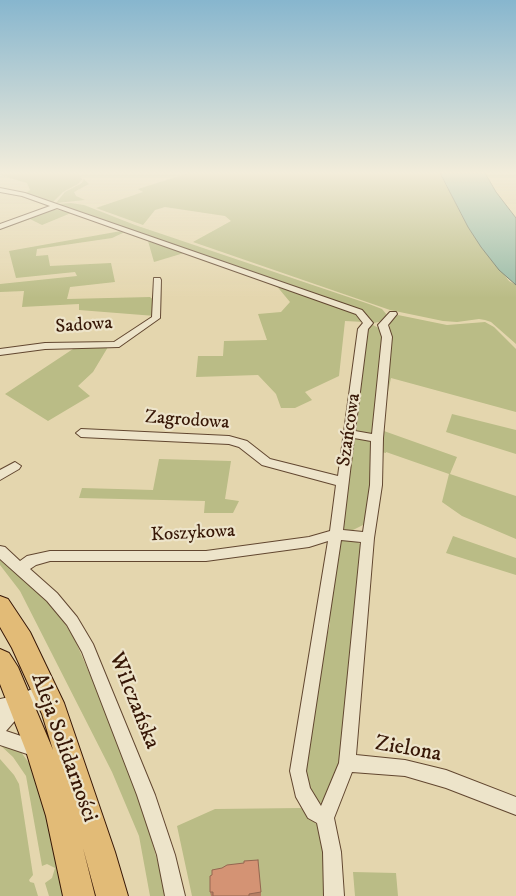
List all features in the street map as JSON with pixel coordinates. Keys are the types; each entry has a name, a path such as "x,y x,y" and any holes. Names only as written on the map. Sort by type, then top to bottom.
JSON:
{"highway":[{"name":"Aleja Solidarności","path":"0,606 21,640 22,699 66,744 112,896"},
{"name":"Aleja Solidarności","path":"0,661 22,699 40,750 61,816 80,896"}],"street":[{"path":"0,227 33,215"},
{"path":"77,215 359,312 368,323 383,325 392,314"},
{"name":"Sadowa","path":"0,352 60,345 116,345 156,318 157,280"},
{"name":"Szańcowa","path":"325,818 314,812 302,791 298,771 335,534 364,329 368,323"},
{"name":"Szańcowa","path":"347,763 368,538 376,485 377,438 387,337 383,325"},
{"name":"Zagrodowa","path":"81,433 230,440 243,444 266,462 342,482"},
{"path":"349,434 377,438"},
{"path":"0,476 15,466"},
{"name":"Koszykowa","path":"21,568 32,560 50,556 206,556 309,542 335,534 368,538"},
{"name":"WiIczańska","path":"0,551 42,586 64,610 88,649 146,795 166,855 175,896"},
{"path":"0,726 22,699"},
{"path":"0,738 40,750"},
{"name":"Zielona","path":"325,818 347,763 405,768 446,779 516,806"},
{"path":"325,818 332,852 334,896"}],"shaded area":[{"path":"39,215 67,215 42,225 30,219 0,230"},
{"path":"87,215 109,215 369,304 382,309 387,315 383,321 374,323 365,315"},
{"path":"115,215 151,215 143,225"},
{"path":"217,215 462,215 468,227 509,281 516,285 516,344 491,322 485,320 443,321 390,310 193,242 231,221 225,216"},
{"path":"462,215 514,215 516,218 516,285 499,270 468,227"},
{"path":"121,231 125,232 112,238 37,249 36,256 48,255 50,266 111,263 115,282 70,287 67,299 150,297 155,301 155,316 79,310 79,304 22,307 24,291 0,292 0,284 77,276 75,272 16,278 9,251"},
{"path":"148,241 184,253 154,262"},
{"path":"275,284 360,314 364,322 345,321 339,376 305,392 312,400 295,408 281,408 276,394 258,375 196,377 198,356 223,356 224,341 267,340 258,314 281,312 290,302"},
{"path":"398,315 447,325 485,322 494,327 516,349 516,412 391,378 385,406 384,431 457,457 450,474 516,496 516,539 462,516 442,502 449,474 386,452 381,452 390,320"},
{"path":"373,325 384,331 373,434 353,433 364,335 369,326"},
{"path":"76,347 108,347 93,372 78,386 90,396 48,421 5,394"},
{"path":"452,414 516,430 516,454 446,432"},
{"path":"353,439 373,441 374,478 365,524 351,531 342,530"},
{"path":"159,459 231,461 225,499 239,501 233,513 204,513 205,501 79,498 82,488 153,490"},
{"path":"453,536 516,558 516,575 446,553"},
{"path":"341,538 353,539 363,546 343,748 329,800 322,803 314,802 303,783 325,644 330,624 329,606"},
{"path":"0,560 43,597 74,638 99,695 146,820 167,896 150,896 139,836 112,772 20,591 0,565"},
{"path":"0,745 21,752 34,770 68,896 49,896 45,883 52,878 55,868 47,864 42,866 26,776 13,757"},
{"path":"0,759 19,784 33,875 29,880 34,883 38,896 0,896"},
{"path":"301,808 319,827 330,896 192,896 177,826 215,809"},
{"path":"353,872 396,873 398,896 355,896"}],"building":[{"path":"258,860 261,892 249,894 249,896 213,896 213,892 210,892 212,870 227,865 244,863 244,861"}]}
